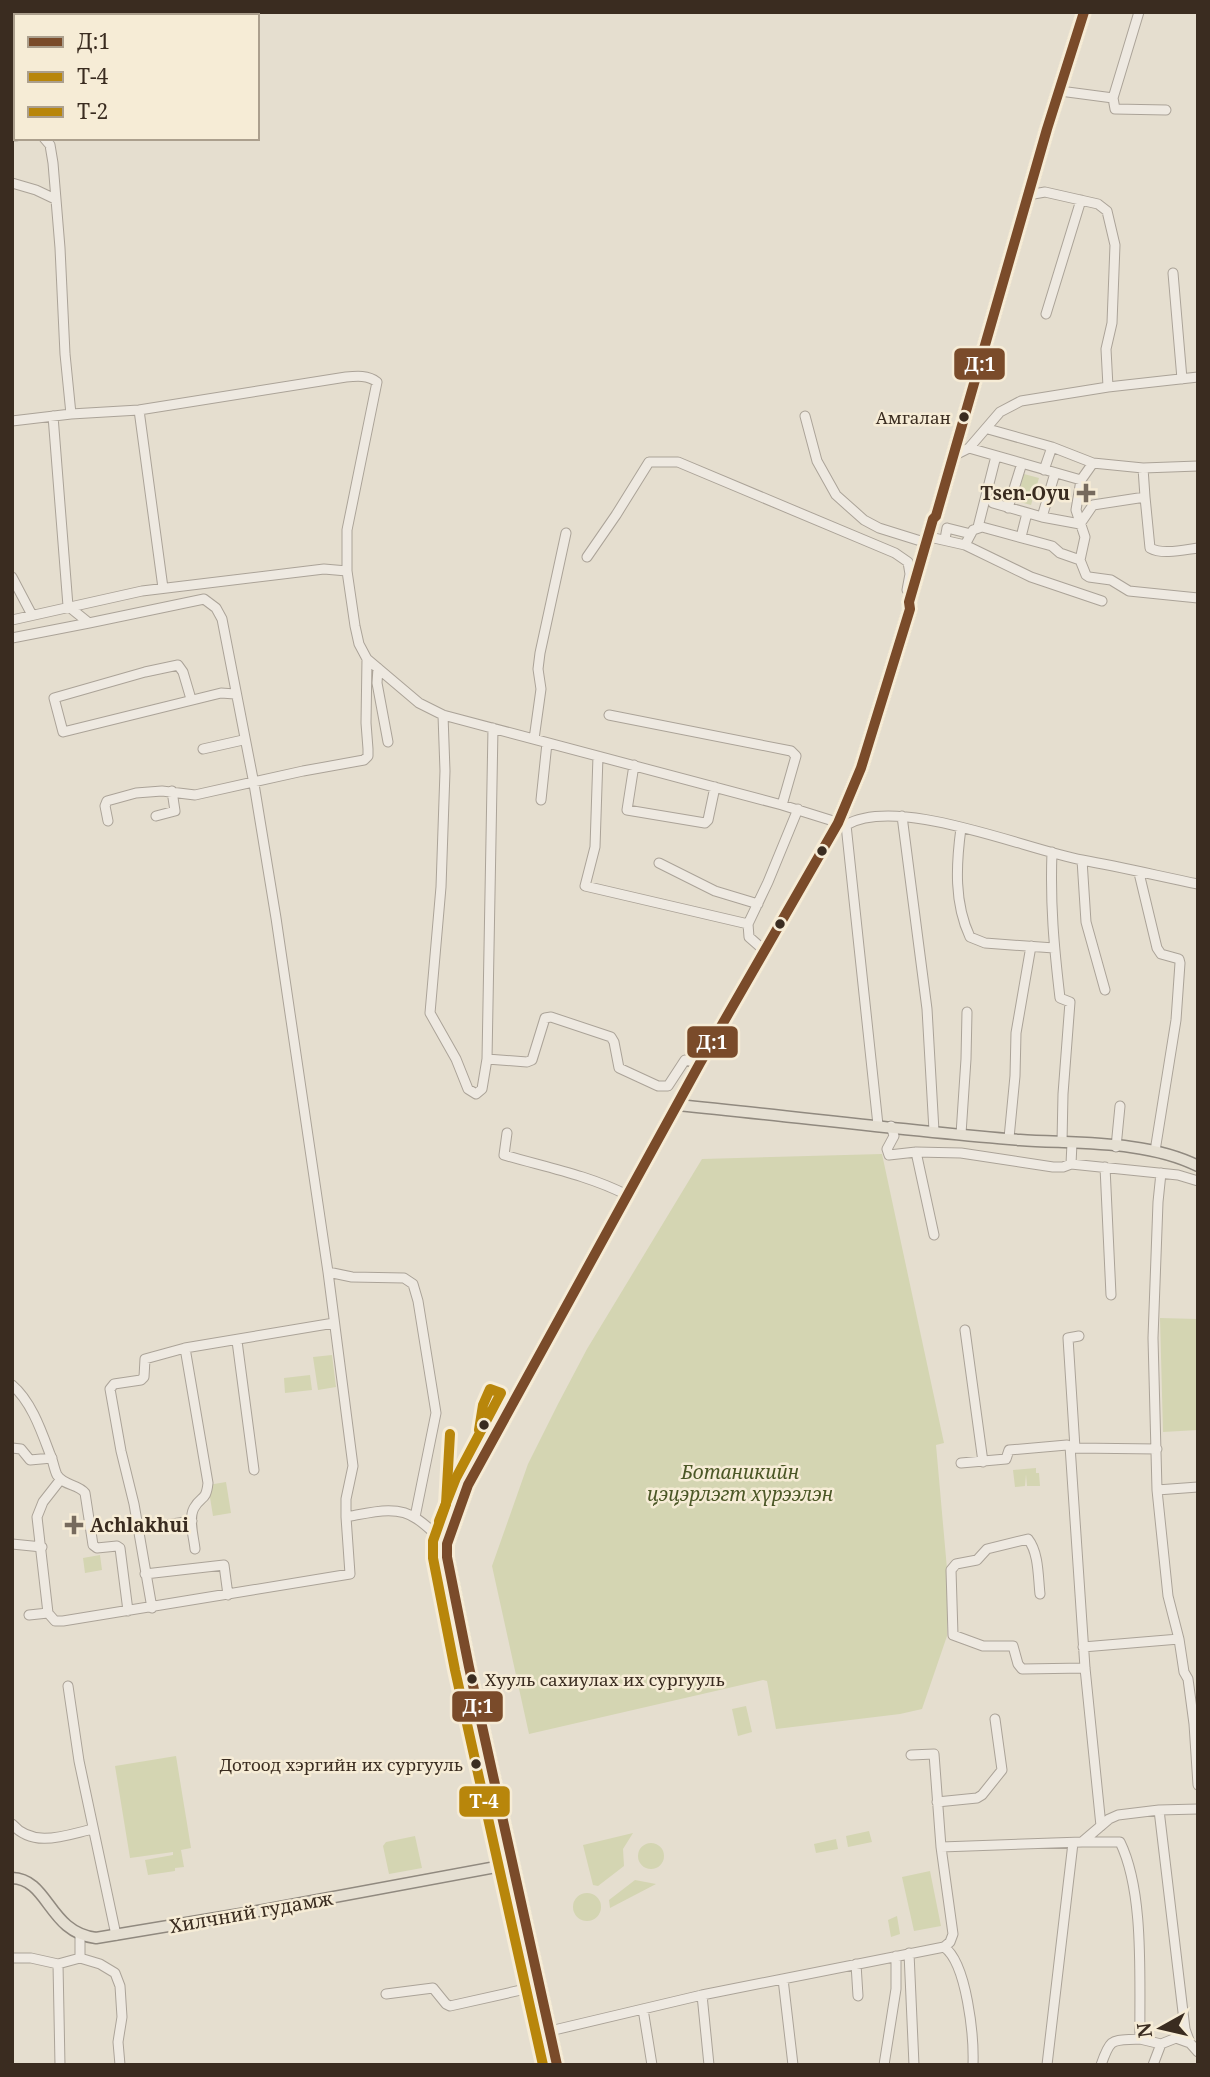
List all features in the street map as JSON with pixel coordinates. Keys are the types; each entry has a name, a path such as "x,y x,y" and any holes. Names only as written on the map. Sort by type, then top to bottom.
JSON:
{"highway":[{"path":"557,2065 458,1617 447,1544 468,1485 627,1195 700,1063 842,824 862,768 907,608 935,540 936,516 1047,129 1084,12"}],"main road":[{"path":"677,1105 1009,1139 1116,1147 1155,1152 1198,1166"},
{"name":"Хилчний гудамж","path":"80,1934 96,1938 116,1935 512,1864"},
{"path":"12,1878 30,1883 64,1924 80,1934"}],"street":[{"path":"1139,12 1113,98 1115,109 1166,110"},
{"path":"1060,91 1113,98"},
{"path":"46,140 50,145 55,199 71,414"},
{"path":"12,183 55,199"},
{"path":"1028,195 1045,192 1098,204 1107,211 1115,245 1112,323 1106,349 1108,387"},
{"path":"1046,314 1080,200"},
{"path":"1173,273 1182,379"},
{"path":"12,421 139,410 346,377 363,376 374,379 377,382 373,408 347,530 347,571 359,644 367,659 419,703 443,715 782,804 842,824 881,815 902,816 961,828 1082,860 1198,884"},
{"path":"953,456 969,448 1000,412 1021,401 1108,387 1198,377"},
{"path":"139,410 163,588"},
{"path":"53,416 68,606 89,623"},
{"path":"805,416 817,461 836,495 863,520 879,528 965,545 1031,577 1102,601"},
{"path":"988,429 1052,447 1093,463 1143,468 1198,466"},
{"path":"1044,470 1052,447"},
{"path":"969,448 1081,480"},
{"path":"965,545 974,531 996,456"},
{"path":"586,557 649,462 678,462 908,562 910,574 907,608"},
{"path":"1008,508 1022,463"},
{"path":"1093,463 1081,480 1076,510 1085,537 1080,559 1086,575 1111,580 1129,591 1198,598"},
{"path":"1143,468 1150,548 1161,552 1198,548"},
{"path":"1042,517 1055,473"},
{"path":"1080,524 1093,505 1145,497"},
{"path":"993,503 1042,517 1080,524"},
{"path":"1021,537 1027,513"},
{"path":"935,540 947,528 1021,537 1052,546 1080,559"},
{"path":"534,739 541,689 538,669 540,653 566,533"},
{"path":"12,620 68,606 213,580 324,569 347,571"},
{"path":"12,577 32,615"},
{"path":"205,597 213,580"},
{"path":"61,1479 43,1503 37,1517 48,1613 55,1622 349,1574 346,1499 353,1466 297,1045 254,784 243,740 220,615 195,583"},
{"path":"12,638 205,597"},
{"path":"108,821 105,806 107,801 136,793 172,791 195,795 367,758 367,659"},
{"path":"191,699 183,672 178,665 54,698 63,732 191,699 221,693 235,694"},
{"path":"378,668 377,682 388,742"},
{"path":"443,715 445,771 440,887 430,1013 456,1059 468,1089 476,1094 482,1089 487,1059 493,729"},
{"path":"609,715 791,751 796,756 782,804"},
{"path":"203,750 243,740"},
{"path":"541,800 547,743"},
{"path":"598,756 595,785 598,808 594,847 585,886 748,924"},
{"path":"634,765 627,810 705,823 715,787"},
{"path":"156,816 175,811 172,791"},
{"path":"765,951 749,937 748,924 798,809"},
{"path":"902,816 927,1009 934,1131"},
{"path":"842,824 878,1125"},
{"path":"961,828 957,889 963,923 970,937 985,943 1054,948"},
{"path":"1052,852 1050,902 1054,948 1060,998 1070,1002 1063,1094 1071,1164"},
{"path":"1082,860 1086,922 1105,990"},
{"path":"659,863 715,891 758,904"},
{"path":"1139,873 1157,948 1160,954 1179,959 1180,963 1176,1020 1155,1152"},
{"path":"1009,1139 1016,1033 1031,946"},
{"path":"961,1134 967,1059 967,1012"},
{"path":"487,1059 527,1062 532,1060 545,1018 551,1017 611,1037 619,1068 658,1086 668,1086 685,1060 700,1063"},
{"path":"1116,1147 1121,1106"},
{"path":"891,1126 894,1136 887,1149 888,1154 961,1153 1058,1167 1071,1164 1178,1175 1198,1181"},
{"path":"507,1133 504,1155 546,1168 574,1173 607,1184 627,1195"},
{"path":"916,1152 934,1235"},
{"path":"1178,1175 1181,1159"},
{"path":"1105,1167 1111,1295"},
{"path":"1161,1173 1153,1338 1157,1490 1168,1596 1194,1724 1198,1785"},
{"path":"328,1272 352,1278 404,1278 413,1284 436,1413 415,1517"},
{"path":"152,1608 110,1390 114,1384 141,1380 144,1377 145,1360 185,1348 334,1323"},
{"path":"965,1330 983,1462"},
{"path":"1079,1336 1068,1338 1072,1447 1083,1647 1101,1826"},
{"path":"237,1340 254,1470"},
{"path":"185,1348 208,1483 207,1495 194,1508 192,1521 195,1549"},
{"path":"12,1385 25,1398 57,1474 85,1493 95,1547 120,1548 128,1611"},
{"path":"961,1463 1006,1459 1009,1450 1072,1447 1157,1449"},
{"path":"12,1448 21,1449 30,1460 52,1458"},
{"path":"1157,1490 1198,1488"},
{"path":"346,1517 394,1510 415,1517 447,1544"},
{"path":"139,1530 192,1521"},
{"path":"1041,1594 1037,1564 1028,1539 987,1549 977,1560 956,1564 951,1570 953,1635 983,1646 1013,1646 1022,1669 1085,1668"},
{"path":"12,1544 42,1547"},
{"path":"145,1574 224,1565 228,1595"},
{"path":"29,1615 48,1613"},
{"path":"1083,1647 1179,1640"},
{"path":"68,1686 93,1829 116,1935"},
{"path":"937,1802 977,1798 1002,1770 995,1719"},
{"path":"550,2031 702,1995 944,1947 953,1934 941,1847 934,1754 911,1755"},
{"path":"1047,2065 1078,1842 1118,1815 1198,1809"},
{"path":"1159,1810 1185,2029 1190,2043 1198,2052"},
{"path":"12,1824 26,1836 43,1839 93,1829"},
{"path":"941,1847 1120,1842 1126,1854 1136,1903 1140,2039"},
{"path":"80,1934 80,1958"},
{"path":"944,1947 953,1958 967,1990 973,2065"},
{"path":"909,1953 914,2065"},
{"path":"884,2065 897,1989 896,1955"},
{"path":"12,1958 31,1958 58,1964 80,1958 100,1964 116,1973 120,1986 122,2017 118,2042 120,2065"},
{"path":"58,1964 60,2065"},
{"path":"856,1964 858,1996"},
{"path":"783,1979 793,2065"},
{"path":"386,1994 433,1988 450,2006 539,1986"},
{"path":"702,1995 709,2065"},
{"path":"643,2009 652,2065"},
{"path":"1101,2065 1112,2041 1140,2039 1161,2044 1176,2038 1190,2043"},
{"path":"1153,2065 1161,2044"}],"green space":[{"path":"1024,474 1039,478 1031,505 1016,501"},
{"name":"Ботаникийн цэцэрлэгт хүрээлэн","path":"882,1154 944,1443 936,1445 947,1569 947,1636 922,1709 776,1729 767,1681 763,1680 529,1734 492,1566 528,1464 558,1404 587,1349 702,1159"},
{"path":"1160,1318 1198,1319 1198,1430 1163,1432"},
{"path":"332,1355 336,1387 318,1390 313,1357"},
{"path":"310,1375 312,1390 285,1393 284,1378"},
{"path":"1036,1468 1040,1486 1027,1486 1026,1474 1025,1486 1015,1487 1013,1470"},
{"path":"226,1482 231,1513 213,1516 208,1485"},
{"path":"100,1555 102,1570 85,1573 83,1558"},
{"path":"746,1706 752,1732 738,1736 732,1709"},
{"path":"176,1756 191,1848 181,1850 184,1867 148,1875 145,1860 173,1855 173,1852 130,1858 115,1766"},
{"path":"485,1809 497,1855 493,1858 481,1811"},
{"path":"869,1831 872,1842 848,1847 846,1836"},
{"path":"633,1833 623,1849 624,1866 598,1886 593,1885 583,1845"},
{"path":"415,1836 422,1868 389,1874 383,1846 386,1842"},
{"path":"836,1839 838,1849 816,1853 814,1844"},
{"path":"651,1843 660,1847 664,1856 660,1865 651,1869 642,1865 638,1856 642,1847"},
{"path":"930,1871 941,1926 914,1931 902,1877"},
{"path":"635,1880 656,1884 610,1908 609,1900"},
{"path":"587,1893 597,1897 601,1907 597,1917 587,1921 577,1917 573,1907 577,1897"},
{"path":"897,1916 900,1934 891,1937 888,1920"},
{"path":"525,1994 530,1997 545,2065 540,2065"}],"transit line":[{"name":"Д:1","path":"557,2065 469,1667 447,1557 447,1544 468,1485 700,1063 838,823 861,768 910,609 909,602 1047,129 1084,12"},
{"name":"Т-2","path":"439,1521 456,1478 501,1393 490,1389 483,1405 479,1430"},
{"name":"Т-4","path":"450,1434 446,1504 433,1541 433,1558 455,1670 543,2065"}],"place":[{"name":"Амгалан","path":"964,417"},
{"name":"Tsen-Oyu","path":"1086,493"},
{"name":"Achlakhui","path":"74,1525"},
{"name":"Хууль сахиулах их сургууль","path":"472,1679"},
{"name":"Дотоод хэргийн их сургууль","path":"476,1764"}]}
